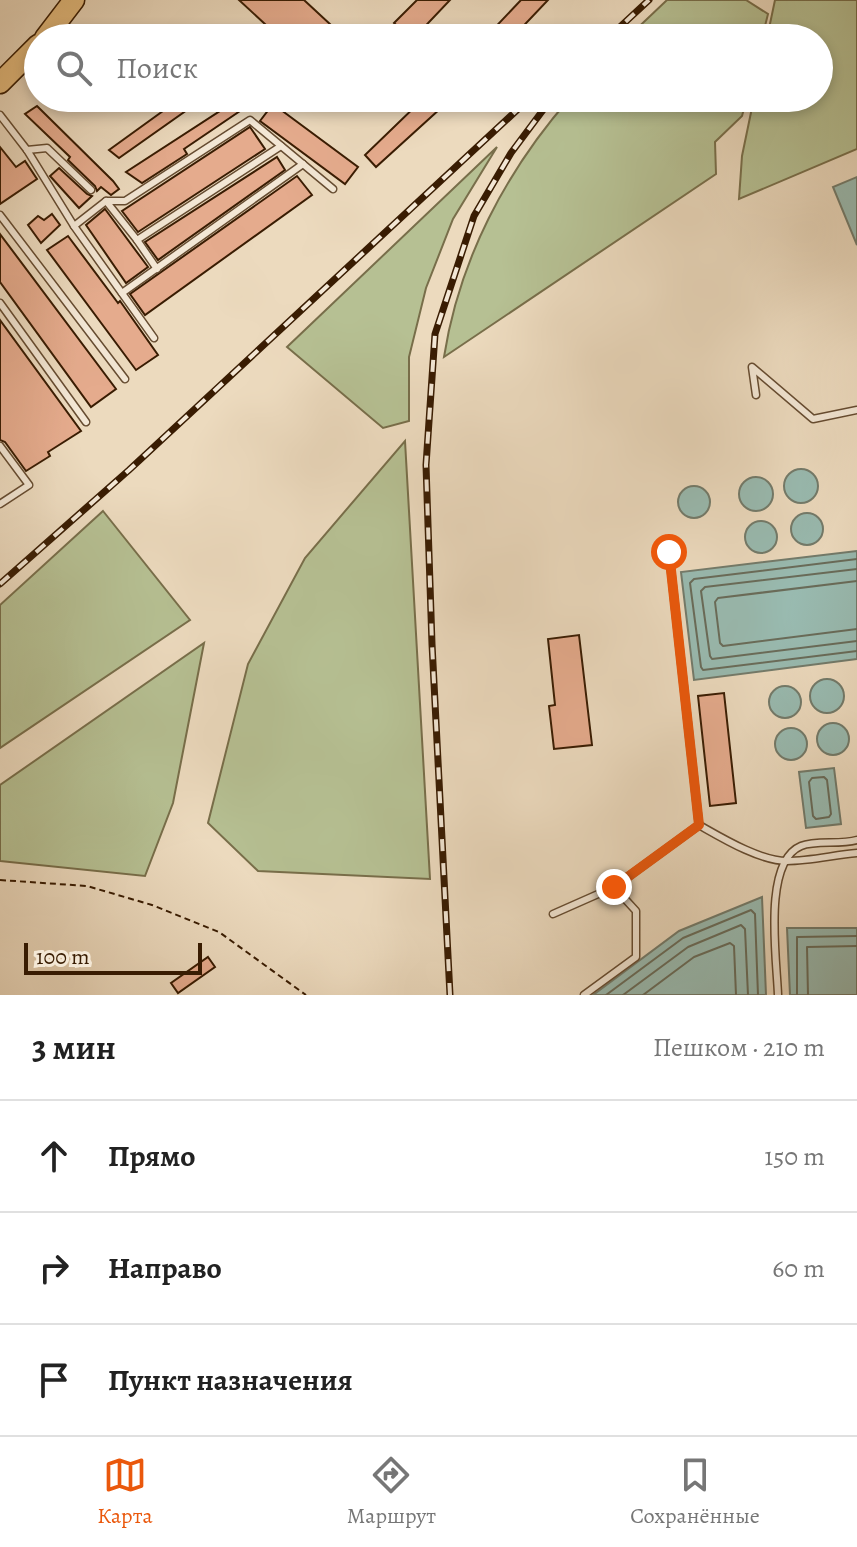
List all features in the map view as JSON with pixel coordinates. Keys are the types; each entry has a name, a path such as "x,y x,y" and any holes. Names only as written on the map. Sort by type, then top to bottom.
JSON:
{"main road":[{"path":"56,24 74,0"},
{"path":"0,83 24,59"}],"lane":[{"path":"0,115 154,338"},
{"path":"74,226 106,201 125,201 250,120 333,189"},
{"path":"137,240 281,146"},
{"path":"27,150 47,148 91,190"},
{"path":"122,293 303,164"},
{"path":"106,201 157,269"},
{"path":"0,215 125,379"},
{"path":"0,303 86,422"},
{"path":"756,395 752,367 813,419 857,410"},
{"path":"0,446 29,485 0,504"},
{"path":"669,552 699,825"},
{"path":"699,825 726,840 785,861 857,853"},
{"path":"553,914 614,887 699,825"},
{"path":"778,995 774,890 785,861 800,846 857,840"},
{"path":"584,995 636,957 636,911 614,887"}],"path":[{"path":"0,880 87,886 152,905 219,932 306,995"}],"green space":[{"path":"667,0 746,0 768,14 766,24 642,24"},
{"path":"775,0 857,0 857,149 739,199 742,156 751,112 833,112 833,24 770,24"},
{"path":"558,112 743,112 715,142 716,174 444,357 461,286 489,218 506,186"},
{"path":"497,147 453,219 426,288 409,357 409,421 383,428 287,347"},
{"path":"405,441 430,879 258,871 208,823 248,664 305,558"},
{"path":"103,511 190,620 0,748 0,605"},
{"path":"204,643 173,803 145,876 0,861 0,785"}],"water":[{"path":"857,177 857,245 833,187"},
{"path":"801,469 813,474 818,486 813,498 801,503 789,498 784,486 789,474"},
{"path":"756,477 768,482 773,494 768,506 756,511 744,506 739,494 744,482"},
{"path":"694,486 705,491 710,502 705,513 694,518 683,513 678,502 683,491"},
{"path":"807,513 818,518 823,529 818,540 807,545 796,540 791,529 796,518"},
{"path":"761,521 772,526 777,537 772,548 761,553 750,548 745,537 750,526"},
{"path":"857,551 857,659 694,680 681,572"},
{"path":"827,679 839,684 844,696 839,708 827,713 815,708 810,696 815,684"},
{"path":"785,686 796,691 801,702 796,713 785,718 774,713 769,702 774,691"},
{"path":"833,723 844,728 849,739 844,750 833,755 822,750 817,739 822,728"},
{"path":"791,728 803,732 807,744 803,756 791,760 779,756 775,744 779,732"},
{"path":"834,768 841,824 806,828 799,772"},
{"path":"762,897 766,995 593,995 679,931"},
{"path":"787,928 857,928 857,995 790,995"}],"building":[{"path":"239,0 304,0 330,24 265,24"},
{"path":"417,0 450,0 427,24 394,23"},
{"path":"521,0 548,0 525,24 498,24"},
{"path":"43,112 119,189 111,195 101,187 97,191 68,160 70,157 25,114"},
{"path":"162,112 184,112 119,158 109,150"},
{"path":"219,112 239,112 184,149 187,154 142,183 126,172"},
{"path":"267,112 284,112 358,167 345,184 260,121"},
{"path":"410,112 437,112 376,167 365,155"},
{"path":"250,127 265,149 138,232 122,211"},
{"path":"0,147 16,167 25,161 37,179 0,204"},
{"path":"277,157 285,170 158,260 145,242"},
{"path":"59,168 92,196 79,208 50,176"},
{"path":"297,176 312,195 145,315 130,294"},
{"path":"105,209 148,267 126,283 86,225"},
{"path":"52,214 60,225 41,243 28,225 38,216 44,220"},
{"path":"0,234 116,389 91,407 0,282"},
{"path":"68,236 158,355 136,370 47,250"},
{"path":"0,320 81,431 48,452 50,456 26,471 5,442 0,440"},
{"path":"579,635 592,745 554,749 549,706 555,705 548,639"},
{"path":"724,693 736,803 710,806 698,696"},
{"path":"208,957 215,967 178,993 171,983"}],"railway":[{"path":"623,24 649,0"},
{"path":"0,584 129,470 515,112"},
{"path":"450,995 426,465 435,334 474,216 511,153 542,112"}],"route":[{"path":"614,887 699,825 669,552"}]}
